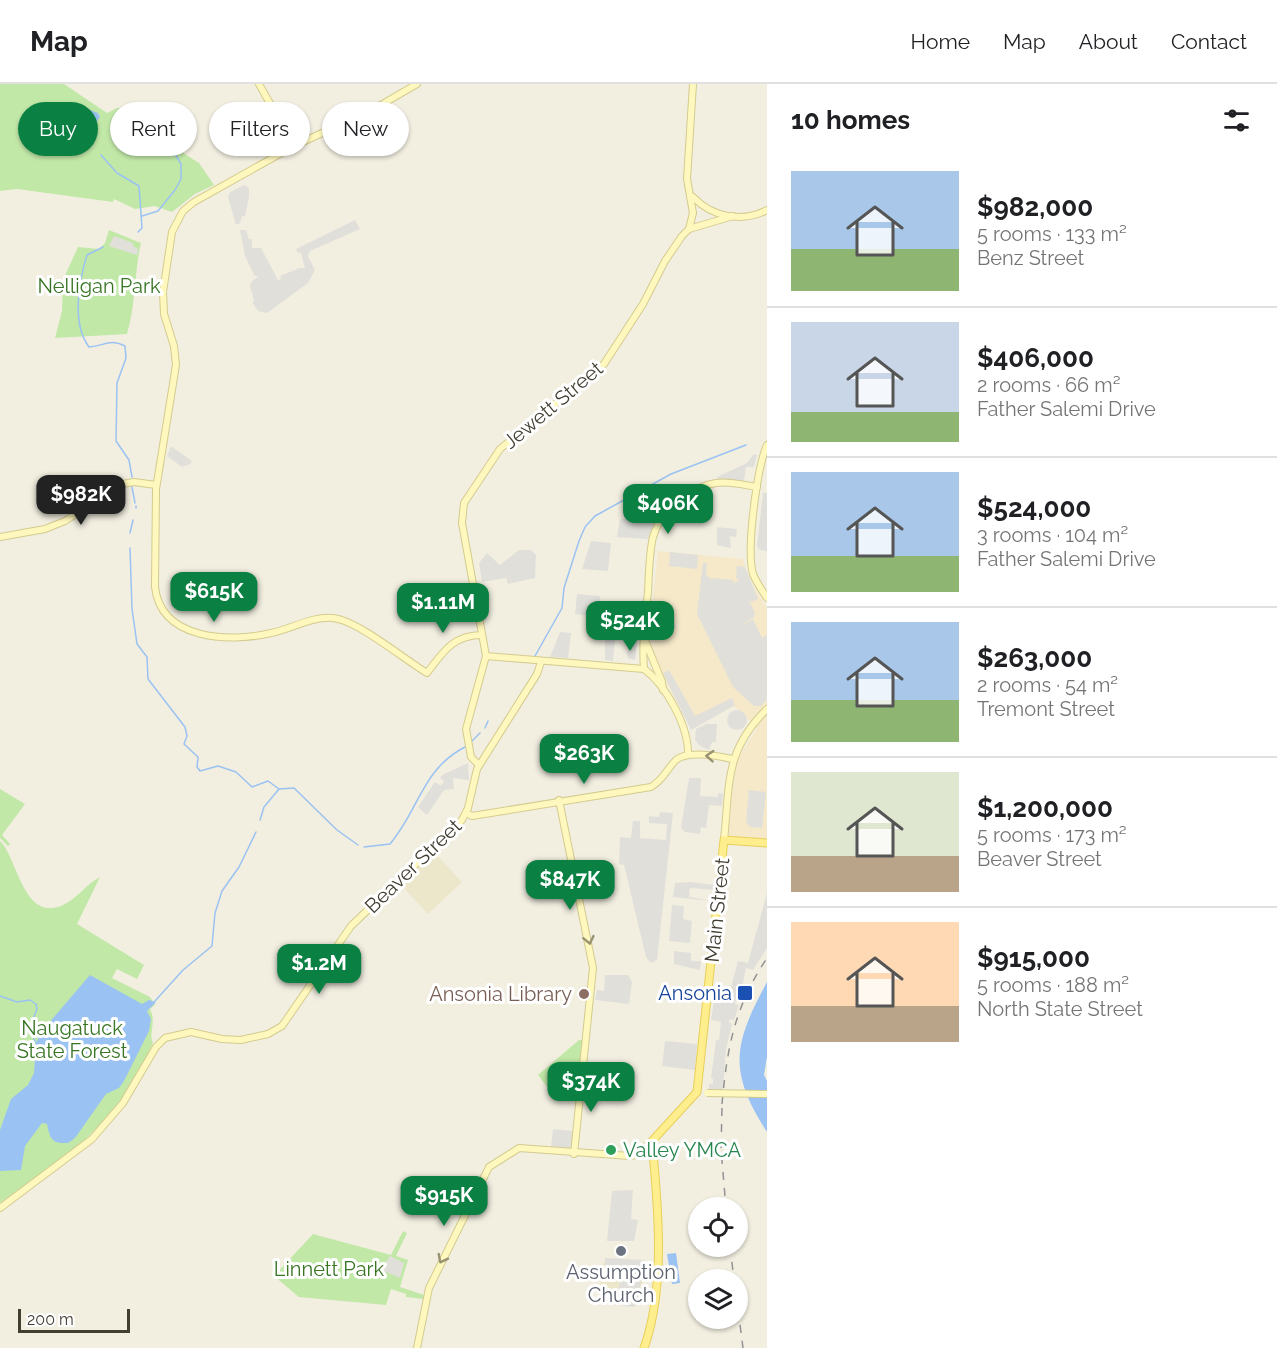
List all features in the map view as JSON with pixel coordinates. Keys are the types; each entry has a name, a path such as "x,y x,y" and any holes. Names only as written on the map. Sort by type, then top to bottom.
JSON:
{"main road":[{"path":"259,84 269,102"},
{"path":"310,139 374,109 417,84"},
{"path":"689,229 693,217 692,196 687,179 693,84"},
{"path":"278,156 194,202 183,211 174,227 163,301 176,365 156,484 155,592 161,607 174,622 196,633 242,637 276,632 315,619 336,619 354,626 427,673 452,642 463,637 482,635"},
{"path":"692,196 712,212 733,216 750,216 767,210"},
{"path":"689,229 733,216"},
{"name":"Jewett Street","path":"479,765 471,757 466,729 486,656 462,523 464,502 500,449 604,364 646,300 665,261 689,229"},
{"path":"767,445 757,487 752,567 755,579 767,598"},
{"path":"0,537 55,526 122,484 134,482 156,484"},
{"path":"688,755 685,733 663,692 644,669 641,644 644,638 653,537 669,508 698,488 716,483 757,487"},
{"path":"644,638 662,682 663,692"},
{"path":"486,656 644,669"},
{"path":"644,669 650,656"},
{"name":"Beaver Street","path":"0,1208 92,1138 123,1102 156,1047 165,1038 191,1032 222,1039 241,1040 268,1034 282,1026 347,931 466,813 479,765 537,674 541,662"},
{"name":"Main Street","path":"696,1093 732,759 740,741 767,709"},
{"path":"466,813 472,816 559,800 651,788 663,780 676,760 688,755 732,759"},
{"path":"559,800 592,957 574,1154"},
{"path":"724,840 767,843"},
{"path":"636,1155 696,1093 767,1094"},
{"path":"644,1348 651,1325 658,1248 652,1141"},
{"path":"417,1348 429,1288 489,1167 505,1155 523,1148 611,1157 636,1155 654,1158"}],"shaded area":[{"path":"244,185 249,188 249,197 245,216 242,216 240,223 236,225 228,197 230,192"},
{"path":"355,220 360,229 310,251 308,256 315,270 308,283 267,313 258,311 252,302 254,301 250,286 251,282 258,277 254,275 245,256 240,230 246,230 249,239 252,239 252,248 261,248 278,280 281,279 280,276 305,268 301,253 298,253 296,249"},
{"path":"114,236 133,243 133,246 138,249 137,255 109,246"},
{"path":"171,446 192,461 190,464 182,467 167,456"},
{"path":"754,454 757,455 754,467 746,467 744,481 718,479 717,477 747,463"},
{"path":"763,493 767,493 767,551 760,550 757,546"},
{"path":"652,502 667,504 655,520 648,539 617,537 620,519 647,520 648,514 645,512 629,511 628,508 637,503 640,506"},
{"path":"717,527 737,529 736,537 730,536 731,548 717,545"},
{"path":"591,541 611,543 608,571 582,569"},
{"path":"519,550 531,550 536,555 535,578 508,584 506,578 482,582 479,563 487,553 500,565"},
{"path":"658,551 743,559 749,578 767,608 767,839 728,836 735,763 757,728 734,706 691,729 651,654 650,623"},
{"path":"670,552 698,555 697,569 669,566"},
{"path":"703,563 707,563 706,576 711,578 711,581 713,578 733,580 734,583 739,580 736,578 737,566 745,567 758,599 751,602 749,600 755,613 754,617 738,628 753,619 762,638 767,635 767,699 761,706 754,706 733,687 697,614"},
{"path":"577,594 600,596 598,617 575,614"},
{"path":"657,610 672,611 676,627 662,634 657,624"},
{"path":"588,624 612,627 612,630 616,630 613,661 605,660 605,633 588,632"},
{"path":"631,628 639,630 635,660 628,658 627,653"},
{"path":"560,632 571,633 568,658 550,657"},
{"path":"669,670 695,716 732,698 735,705 691,730 663,673"},
{"path":"737,710 744,713 747,720 744,727 737,730 730,727 727,720 730,713"},
{"path":"706,724 717,724 716,742 712,742 709,750 700,746 695,740 696,729"},
{"path":"468,763 469,780 453,778 454,789 444,790 427,815 418,807 435,782 441,786 444,781 440,778 442,775"},
{"path":"689,778 701,778 700,796 718,797 718,793 723,794 722,806 709,805 706,828 701,827 700,834 685,832 681,828"},
{"path":"749,790 766,792 762,828 750,827 746,822"},
{"path":"660,812 673,813 657,960 651,963 646,957 624,865 619,864 620,837 631,838 633,821 640,821 640,838 666,840 667,824 649,823 649,816 659,817"},
{"path":"434,852 462,882 428,914 400,884"},
{"path":"675,883 715,885 715,890 690,888 689,897 712,901 673,897"},
{"path":"767,893 767,948 753,970 746,968 741,994 737,994 735,1004 739,1005 734,1020 730,1019 729,1022 732,1024 726,1049 723,1090 709,1089 709,1084 713,1084 711,1078 721,1022 711,1020 714,1001 727,1002 738,961 748,963"},
{"path":"672,905 684,906 683,919 692,921 690,943 669,941"},
{"path":"674,951 691,953 691,961 701,961 700,970 674,964"},
{"path":"605,975 628,975 632,982 629,1004 595,1000 597,990 604,991"},
{"path":"665,1041 697,1044 695,1070 662,1066"},
{"path":"553,1129 573,1131 571,1149 551,1147"},
{"path":"633,1190 631,1219 638,1220 634,1241 607,1241 612,1191"},
{"path":"390,1256 404,1263 400,1278 381,1270"},
{"path":"605,1258 645,1260 637,1305 633,1307 611,1304 612,1298 618,1297 621,1268 605,1267"},
{"path":"602,1263 645,1268 638,1305 598,1301"}],"green space":[{"path":"0,84 64,84 91,102 18,102 18,156 98,156 98,107 107,113 110,112 110,156 188,156 199,163 214,185 195,194 172,212 155,206 135,209 114,199 113,202 17,189 0,191"},
{"name":"Nelligan Park","path":"109,230 141,243 127,334 55,338 62,311 63,280 78,247 99,249 105,243"},
{"path":"0,789 25,804 2,835 10,844 8,846 0,838"},
{"name":"Naugatuck State Forest","path":"0,841 23,886 39,905 50,908 63,905 100,877 77,924 144,965 137,979 117,969 112,978 150,997 155,1005 150,1009 153,1019 151,1036 153,1043 119,1102 93,1132 71,1151 0,1203"},
{"path":"579,1040 583,1040 581,1061 555,1097 538,1075"},
{"name":"Linnett Park","path":"403,1231 407,1233 396,1256 408,1260 400,1287 424,1295 423,1299 406,1297 406,1294 391,1289 386,1305 299,1297 274,1276 313,1234 391,1255"}],"water":[{"path":"90,975 142,1004 149,1000 156,1002 147,1011 151,1019 149,1031 124,1081 119,1088 106,1094 75,1138 68,1143 58,1143 51,1137 47,1124 42,1123 25,1146 21,1170 0,1171 0,1130 11,1099 28,1085 34,1073 36,1043 42,1031"},
{"path":"767,982 767,1057 764,1075 767,1081 767,1132 746,1092 740,1058 747,1023"},
{"path":"676,1253 680,1283 672,1284 667,1254"}],"waterway":[{"path":"101,155 117,173 139,186 142,228 138,232"},
{"path":"142,216 158,211 175,190 181,179 181,164 176,156"},
{"path":"103,247 87,255 79,289 78,314 83,337 89,347 111,343 125,346 126,358 117,383 116,441 129,460 132,477"},
{"path":"535,656 562,608 564,588 579,541 585,527 595,516 671,474 746,445"},
{"path":"132,487 135,503"},
{"path":"130,533 133,520"},
{"path":"130,548 132,609 137,644 147,657 148,679 185,727 187,736 184,744 198,757 197,767 200,771 218,766 236,772 252,787 268,781 279,789"},
{"path":"485,728 488,721"},
{"path":"472,741 480,733"},
{"path":"364,847 390,844 408,818 430,778 451,756 465,747"},
{"path":"260,820 264,807 279,789 294,788 337,830 358,845"},
{"path":"155,1001 183,970 212,946 215,913 222,891 239,867 256,832"},
{"path":"0,996 17,1002 30,1000 36,1004 37,1009 29,1029 36,1043"}],"railway":[{"path":"722,1104 734,1028 747,993 767,958"},
{"path":"722,1108 721,1149 725,1197"},
{"path":"731,1257 733,1269"},
{"path":"741,1329 743,1348"}],"place":[{"name":"Ansonia","path":"745,993"},
{"name":"Ansonia Library","path":"584,994"},
{"name":"Valley YMCA","path":"611,1150"},
{"name":"Assumption Church","path":"621,1251"}]}
